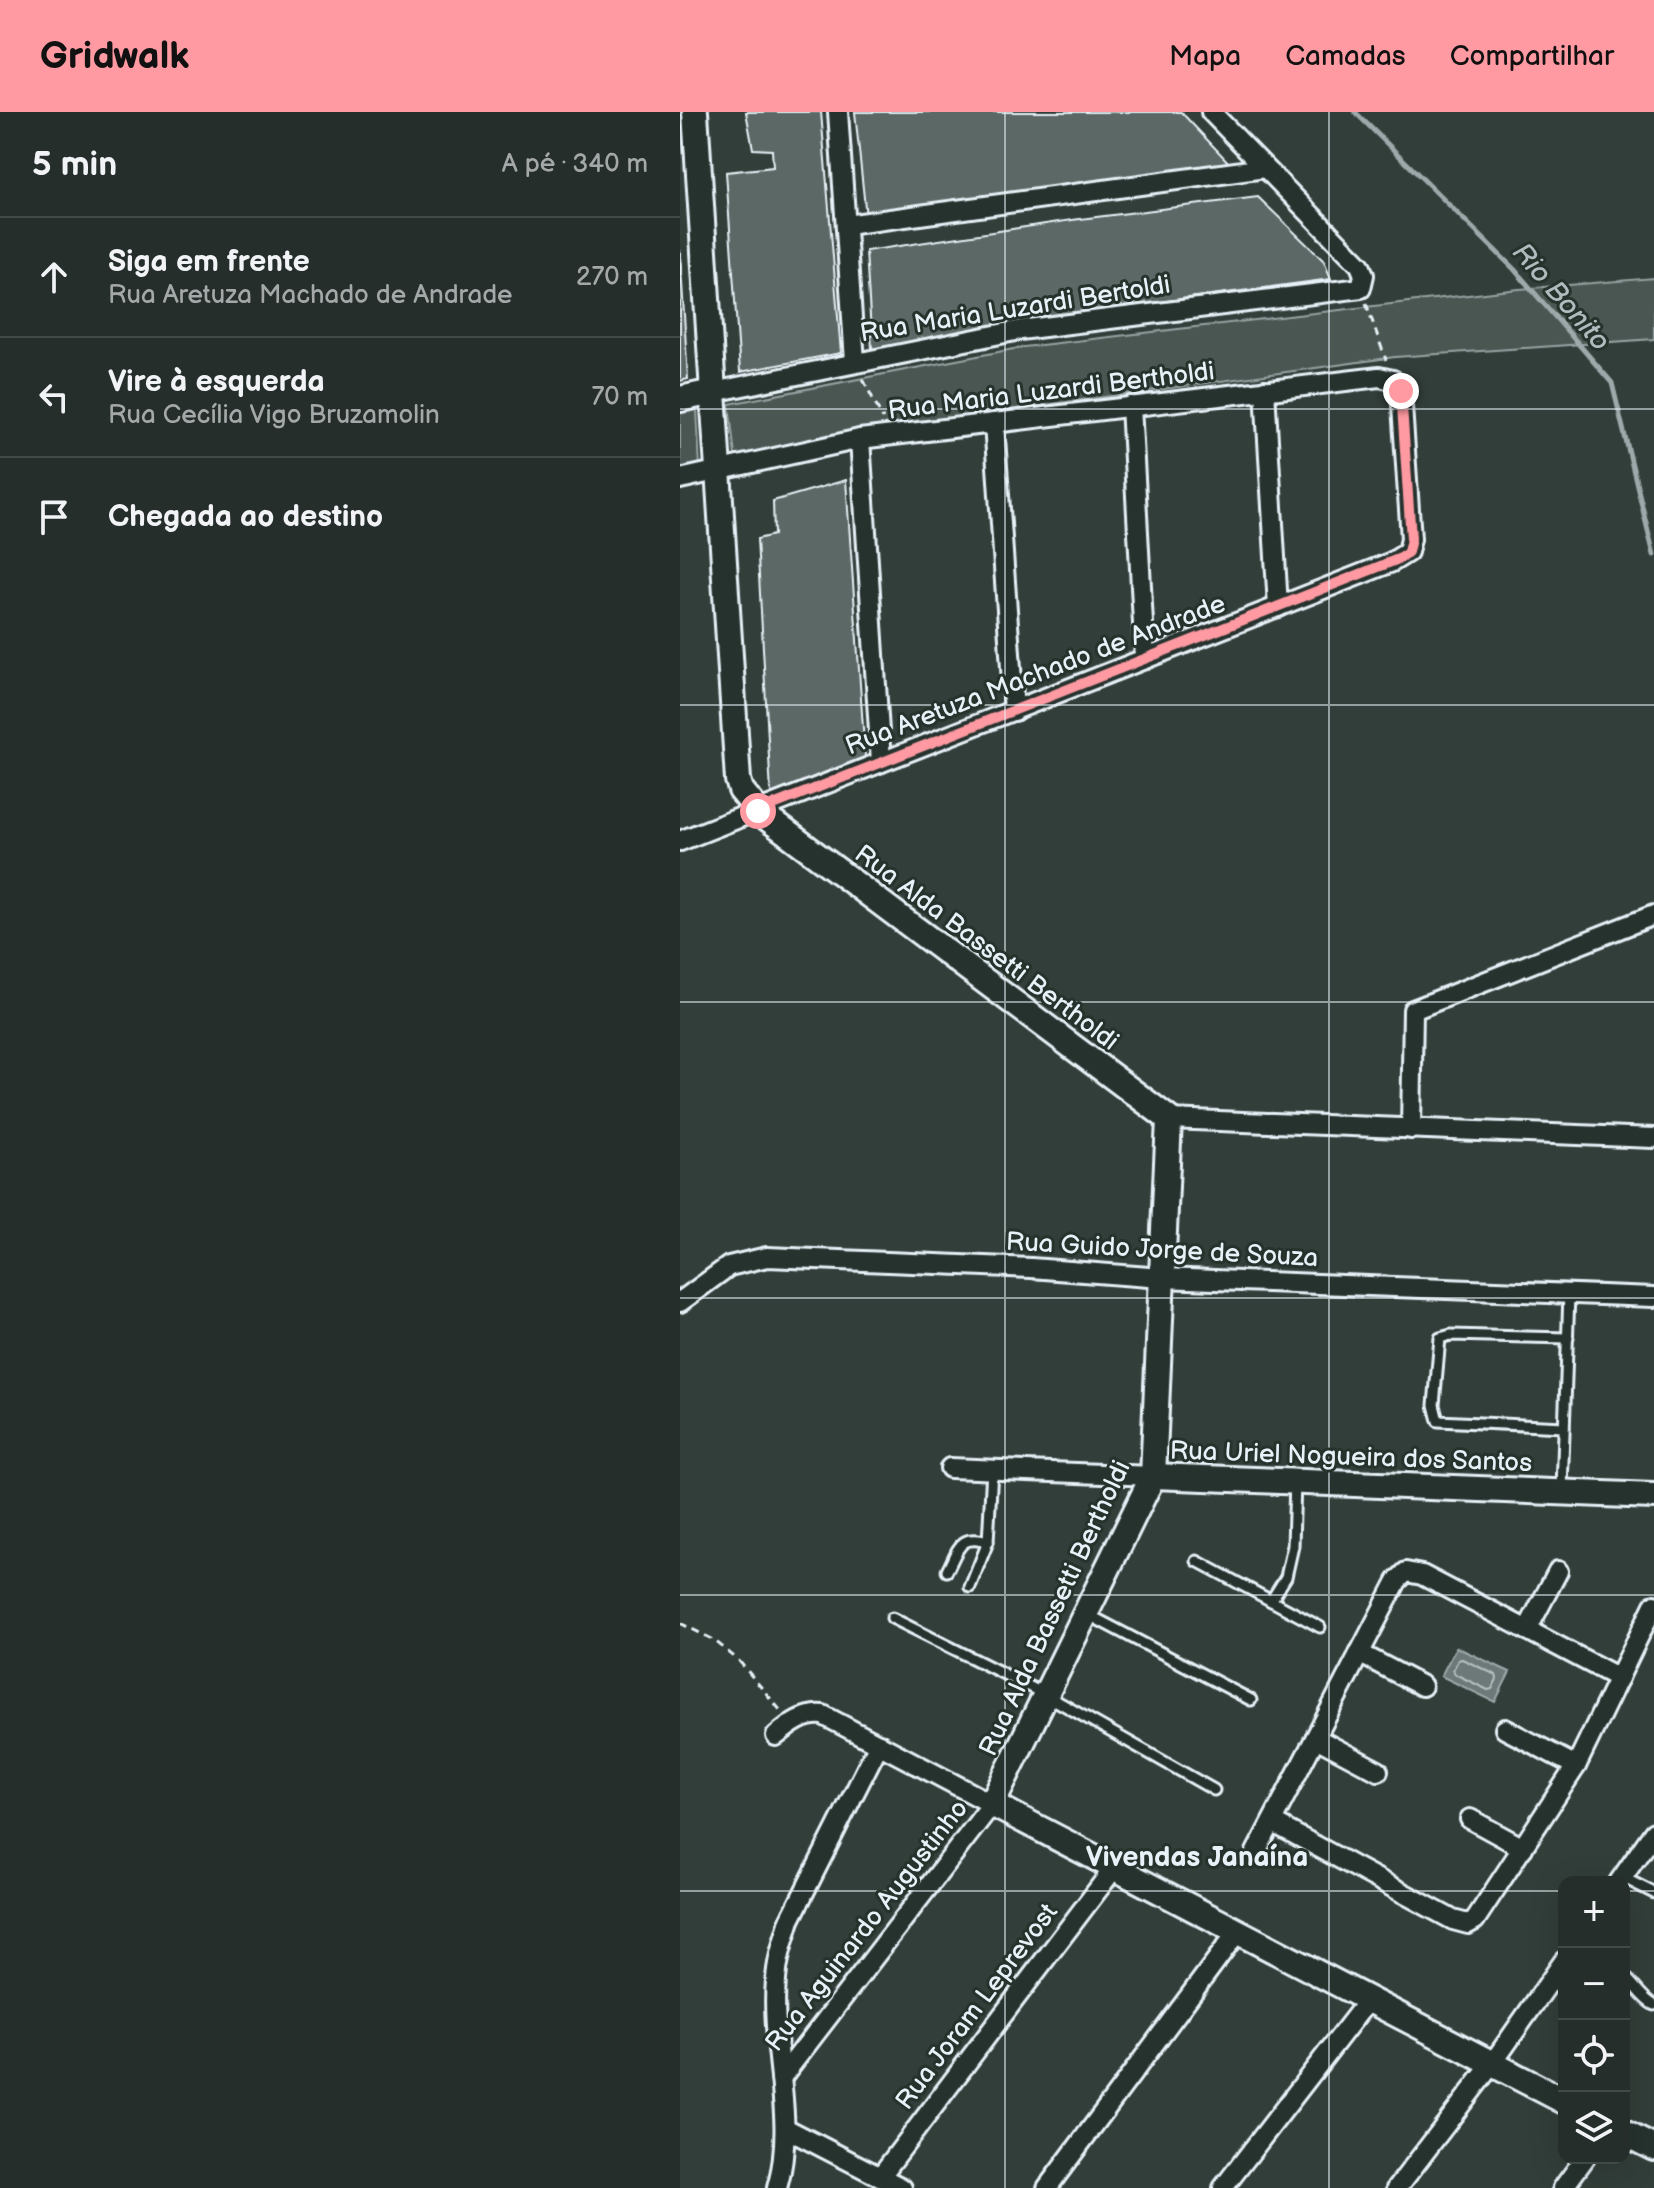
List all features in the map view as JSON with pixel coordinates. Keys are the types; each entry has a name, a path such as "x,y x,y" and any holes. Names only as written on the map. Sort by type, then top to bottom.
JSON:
{"street":[{"name":"Rua Alda Bassetti Bertholdi","path":"695,112 741,790 758,811 1169,1119 1153,1476 992,1804"},
{"path":"838,112 855,362"},
{"path":"1211,112 1360,265 1364,275 1361,288"},
{"path":"846,225 1265,168"},
{"name":"Rua Maria Luzardi Bertoldi","path":"680,399 1020,330 1361,288"},
{"name":"Rua Maria Luzardi Bertholdi","path":"718,471 860,439 1379,377 1393,380"},
{"name":"Rua Aretuza Machado de Andrade","path":"680,841 1392,562 1408,552 1411,539 1401,391 1393,380"},
{"path":"1265,390 1278,607"},
{"path":"1131,406 1145,659"},
{"path":"994,423 1014,711"},
{"path":"860,439 881,762"},
{"path":"680,479 718,471"},
{"path":"1411,1129 1413,1010 1654,915"},
{"path":"1169,1119 1654,1138"},
{"name":"Rua Guido Jorge de Souza","path":"680,1302 729,1266 767,1257 1031,1268 1162,1278 1654,1297"},
{"name":"Rua Uriel Nogueira dos Santos","path":"950,1468 1654,1496"},
{"path":"1527,1630 1558,1571"},
{"path":"1256,1852 1397,1581 1406,1572 1422,1575 1619,1678"},
{"path":"1272,1822 1460,1923 1468,1924 1479,1915 1576,1766 1654,1605"},
{"path":"1359,1653 1422,1686"},
{"path":"776,1736 808,1716 823,1715 1558,2098"},
{"path":"1505,1729 1576,1766"},
{"path":"1316,1738 1378,1771"},
{"path":"777,2188 784,2155 785,2128 775,2004 781,1950 790,1920 879,1744"},
{"name":"Rua Aguinardo Augustinho","path":"781,2078 992,1804"},
{"path":"1470,1819 1523,1848"},
{"path":"1624,1876 1654,1832"},
{"name":"Rua Joram Leprevost","path":"880,2177 1115,1867"},
{"path":"1047,2188 1238,1931"},
{"path":"1397,2188 1492,2064 1558,1970"},
{"path":"1223,2188 1369,1999"},
{"path":"785,2128 902,2188"},
{"path":"1630,2136 1654,2148"},
{"path":"1563,2188 1581,2164"}],"lane":[{"path":"1562,1492 1569,1294"},
{"path":"1564,1427 1438,1421 1434,1405 1440,1338 1451,1335 1568,1338"},
{"path":"970,1587 988,1542 992,1469"},
{"path":"1271,1601 1286,1577 1293,1546 1295,1481"},
{"path":"947,1571 962,1542 969,1538 988,1542"},
{"path":"1197,1561 1320,1627"},
{"path":"1086,1613 1251,1700"},
{"path":"892,1618 1046,1695 1214,1790"},
{"path":"1630,1884 1654,1893"},
{"path":"1630,1980 1647,2002 1654,2005"}],"path":[{"path":"1361,288 1393,380"},
{"path":"855,362 891,435"},
{"path":"680,1623 714,1640 739,1661 791,1724"}],"shaded area":[{"path":"1654,278 1654,339 1395,357 856,431 735,456 729,404 1024,347 1519,289"},
{"path":"697,410 700,468 680,472 680,413"}],"water":[{"path":"1456,1647 1510,1672 1495,1702 1441,1676"}],"building":[{"path":"746,112 821,112 841,353 740,372 726,172 773,167 772,150 753,149"},
{"path":"855,112 1181,112 1233,167 866,217"},
{"path":"1258,197 1324,261 1331,279 1053,316 872,349 866,251 1072,220"},
{"path":"680,250 688,379 680,381"},
{"path":"846,480 865,757 771,794 757,539 774,535 773,501"}],"waterway":[{"name":"Rio Bonito","path":"1355,112 1514,269 1612,383 1654,555"}],"district":[{"name":"Vivendas Janaína","path":"1197,1856"}],"route":[{"path":"758,811 1401,558 1411,546 1401,391"}]}
